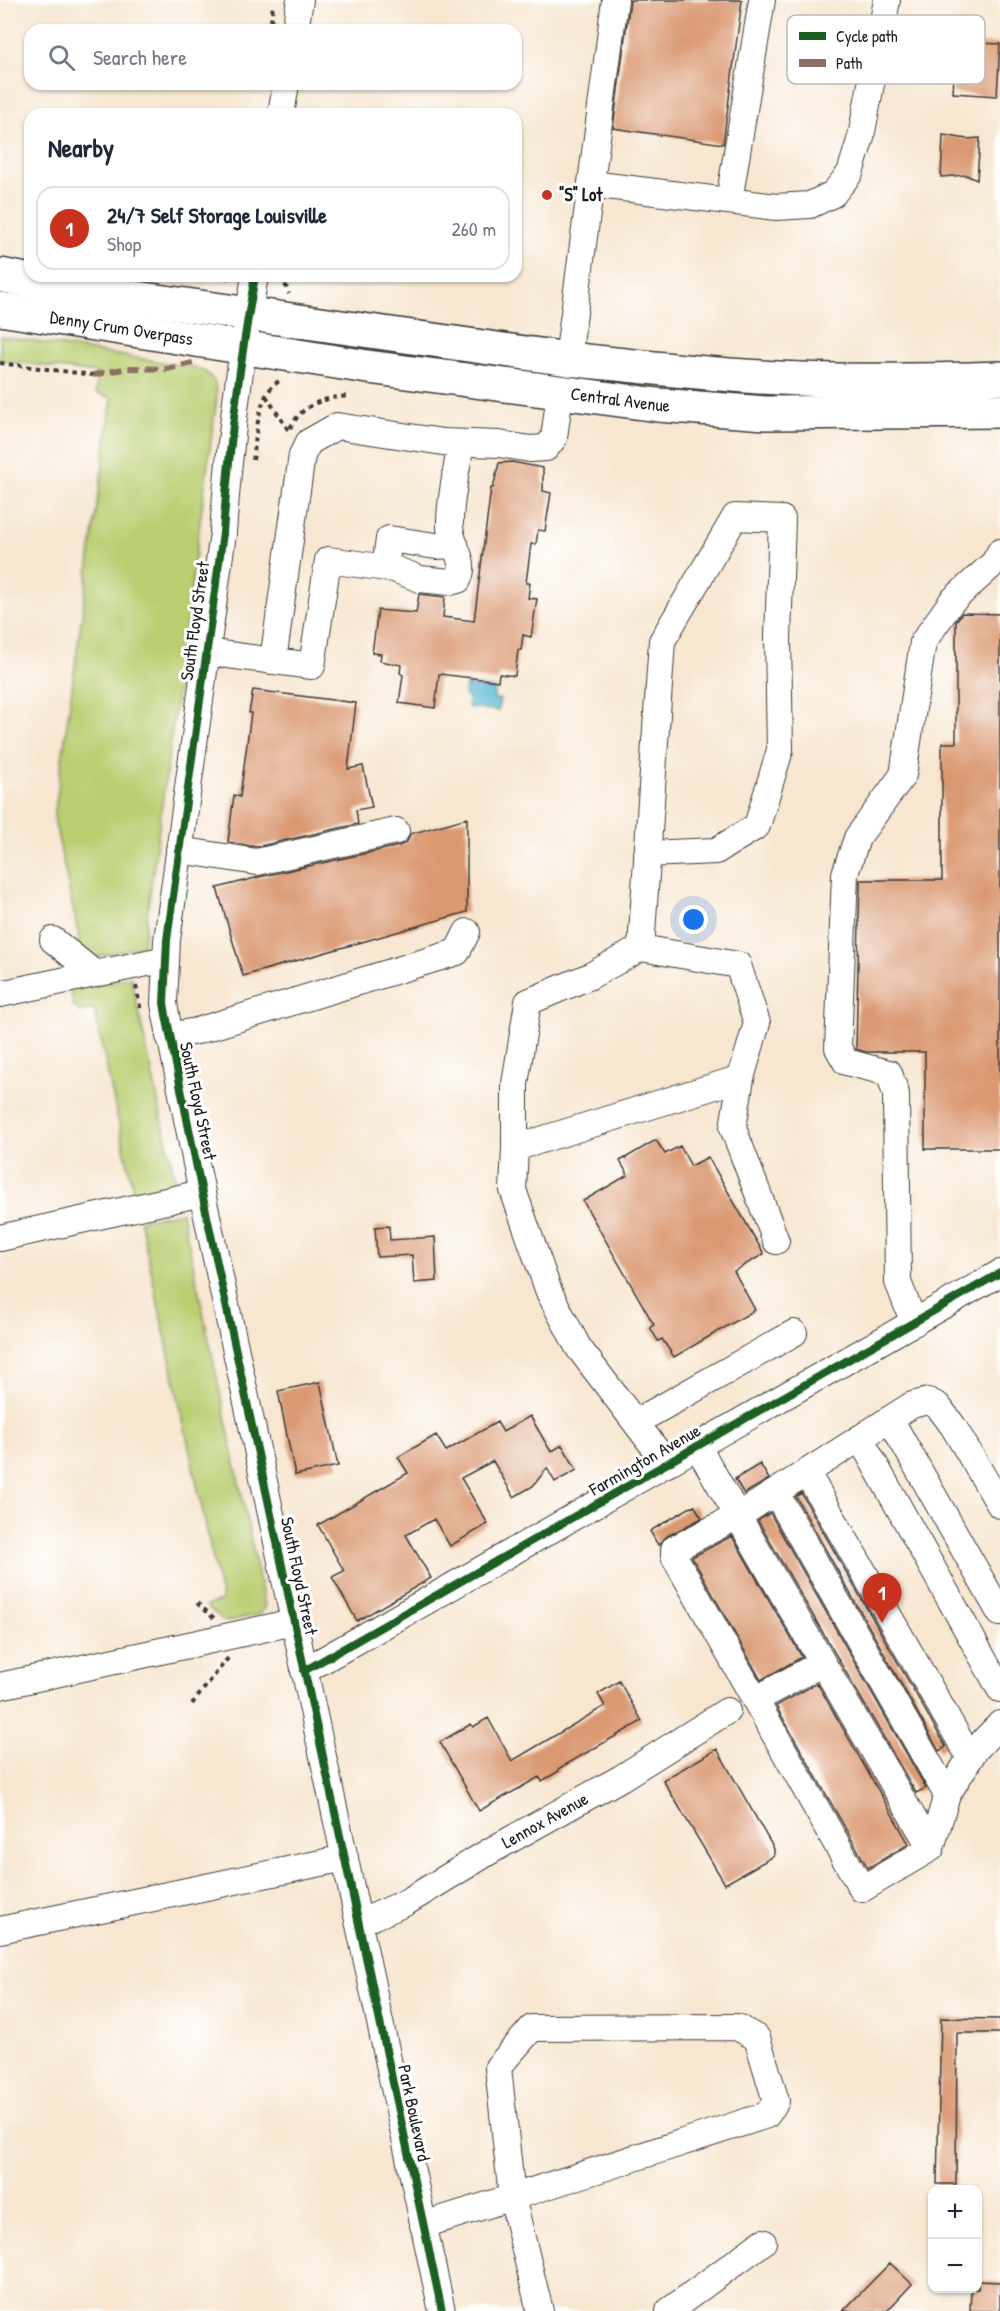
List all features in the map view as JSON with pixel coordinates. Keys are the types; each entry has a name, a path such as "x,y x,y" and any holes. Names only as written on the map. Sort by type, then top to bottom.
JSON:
{"main road":[{"name":"Denny Crum Overpass","path":"0,275 24,280"},
{"name":"Denny Crum Overpass","path":"36,282 249,314"},
{"name":"Denny Crum Overpass","path":"0,309 243,348"},
{"name":"Central Avenue","path":"249,314 568,359 745,376 848,380 1000,378"},
{"name":"Central Avenue","path":"243,348 658,405 765,413 1000,411"}],"street":[{"path":"296,24 300,0"},
{"path":"568,359 615,0"},
{"path":"729,201 762,0"},
{"path":"884,15 887,0"},
{"path":"591,184 776,207 810,205 833,194 850,173 861,137 871,84"},
{"path":"282,108 285,90"},
{"name":"South Floyd Street","path":"254,282 243,348 223,532 179,850 166,959 164,1003 202,1193 358,1921"},
{"path":"273,661 302,456 309,442 337,426 443,442 499,444 530,449 546,448 554,438 560,393"},
{"path":"288,556 394,568 420,579 450,582 458,580 462,573 462,562 450,528 461,443"},
{"path":"641,948 647,854 662,641 735,517 782,519 778,638 780,750 757,826 716,850 647,854"},
{"path":"385,567 389,539 435,546 455,545"},
{"path":"914,1323 898,1282 896,1094 889,1073 846,1062 838,1048 845,874 857,838 903,775 923,642 951,601 994,563 1000,552"},
{"path":"206,652 312,666 328,560"},
{"path":"179,850 257,862 396,831"},
{"path":"169,1036 197,1030 458,952 467,932"},
{"path":"53,940 95,974"},
{"path":"668,1464 578,1347 549,1292 513,1191 515,1084 528,1002 590,976 641,948 738,965 757,1023 741,1078 733,1128 776,1241"},
{"path":"0,994 166,959"},
{"path":"515,1148 741,1078"},
{"path":"0,1238 202,1193"},
{"name":"Farmington Avenue","path":"304,1671 1000,1273"},
{"path":"636,1422 794,1333"},
{"path":"1000,1505 953,1426 938,1406 928,1401 912,1405 738,1516 674,1549 674,1556 862,1889 930,1848 947,1795 970,1758 1000,1724"},
{"path":"890,1419 1000,1613"},
{"path":"860,1438 1000,1689"},
{"path":"698,1447 930,1848"},
{"path":"807,1473 970,1758"},
{"path":"776,1492 947,1795"},
{"path":"0,1686 224,1631 294,1622"},
{"path":"755,1700 822,1662"},
{"name":"Lennox Avenue","path":"358,1921 405,1903 492,1850 621,1778 727,1711"},
{"path":"0,1930 345,1858"},
{"name":"Park Boulevard","path":"358,1921 442,2311"},
{"path":"423,2225 512,2197 767,2115 776,2101 757,2038 737,2026 532,2028 498,2067 512,2197 540,2311"},
{"path":"669,2311 763,2242"}],"path":[{"path":"271,24 273,5"},
{"path":"0,363 93,375"},
{"path":"254,454 266,396 275,383 289,378"},
{"path":"266,396 289,431 300,412 318,401 349,396"},
{"path":"192,1704 229,1656 224,1631 197,1603"}],"green space":[{"path":"0,336 192,367 207,373 213,380 217,396 143,946 87,959 75,944 80,942 54,818 112,398 96,393 96,373 0,360"},
{"path":"540,368 862,396 713,398 478,369"},
{"path":"131,977 176,1183 176,1187 135,1198 94,1009 79,1011 74,1007 70,989"},
{"path":"182,1212 265,1606 260,1614 225,1622 206,1606 222,1601 140,1220"}],"water":[{"path":"466,685 495,689 494,699 500,699 498,711 468,707 469,698 464,697"}],"building":[{"path":"630,0 742,0 723,144 613,128"},
{"path":"985,43 1000,44 997,96 953,93 954,84 985,84"},
{"path":"943,135 967,139 980,138 977,180 966,175 941,177"},
{"path":"512,462 543,468 543,491 551,493 545,531 538,530 536,544 531,544 526,583 530,583 528,598 537,599 531,637 523,635 521,650 518,650 515,676 499,674 498,681 439,674 435,708 399,703 403,675 400,673 401,665 380,661 381,654 372,653 378,610 416,613 419,594 445,597 443,617 474,621 491,488 493,488 499,463"},
{"path":"962,613 1000,614 1000,1149 925,1149 925,1052 866,1052 856,1049 860,880 942,880 942,743 956,743 956,621"},
{"path":"253,690 356,703 348,769 363,766 372,807 356,810 358,824 256,847 228,842 234,795 240,797"},
{"path":"467,818 467,912 243,976 217,888 399,846 407,842 410,834"},
{"path":"656,1140 665,1154 680,1146 691,1166 708,1157 764,1254 734,1271 755,1310 674,1357 662,1339 658,1341 650,1327 654,1325 583,1201 628,1175 620,1161"},
{"path":"389,1226 390,1240 435,1237 437,1281 414,1283 412,1255 377,1257 375,1227"},
{"path":"320,1382 338,1466 295,1475 278,1391"},
{"path":"530,1416 551,1452 562,1445 577,1470 555,1482 547,1468 533,1486 514,1497 493,1461 461,1478 488,1524 450,1546 434,1519 406,1535 431,1578 357,1621 332,1577 344,1571 318,1525 408,1473 398,1457 436,1435 446,1451 497,1422 503,1432"},
{"path":"760,1464 769,1479 744,1494 735,1479"},
{"path":"801,1493 946,1747 939,1751 796,1497"},
{"path":"694,1505 702,1518 667,1536 658,1545 650,1531"},
{"path":"770,1513 926,1788 916,1793 758,1521"},
{"path":"732,1536 802,1657 761,1680 692,1557"},
{"path":"619,1681 642,1721 558,1769 559,1771 542,1781 539,1777 479,1811 440,1742 471,1724 473,1727 488,1718 512,1761 605,1706 598,1694"},
{"path":"817,1683 909,1844 868,1868 776,1706"},
{"path":"717,1749 774,1849 774,1856 725,1884 663,1780"},
{"path":"941,2018 1000,2019 1000,2033 957,2033 956,2184 937,2184"},
{"path":"890,2263 912,2284 887,2311 843,2311"},
{"path":"982,2281 1000,2282 1000,2311 970,2311 971,2293 982,2293"}],"marked path":[{"path":"93,375 128,368 167,369 193,363"}],"cycle path":[{"path":"254,282 240,372 228,468 223,533 167,940 164,1003 202,1193 442,2311"},
{"path":"304,1671 1000,1273"}],"place":[{"name":"\"S\" Lot","path":"547,195"},
{"name":"24/7 Self Storage Louisville","path":"882,1623"}]}
